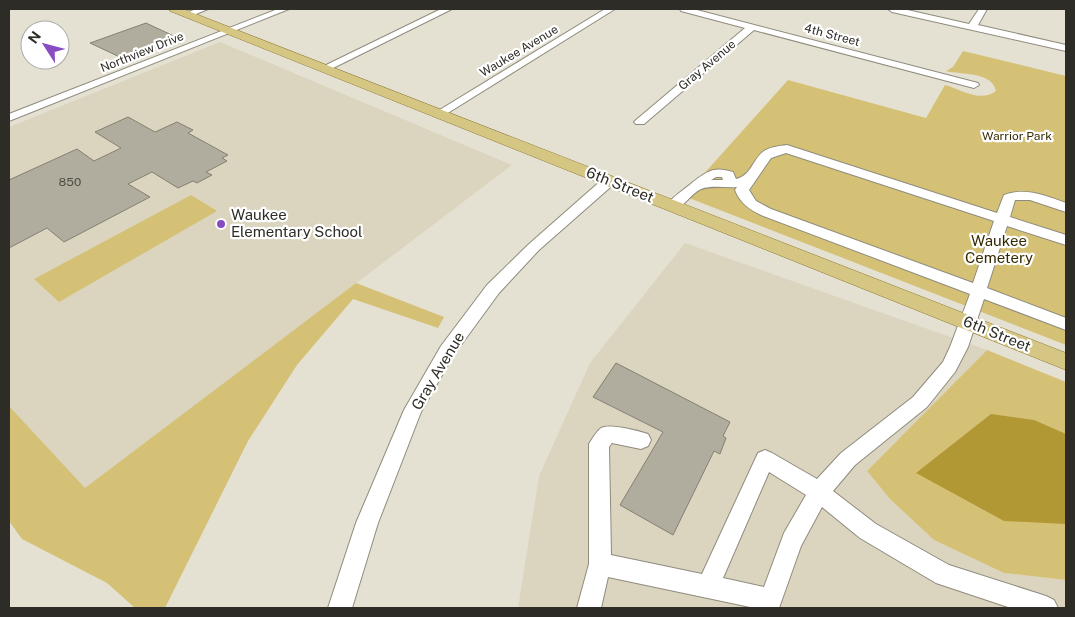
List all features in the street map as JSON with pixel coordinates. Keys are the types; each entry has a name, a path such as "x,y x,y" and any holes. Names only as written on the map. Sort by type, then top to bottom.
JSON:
{"main road":[{"name":"6th Street","path":"189,11 230,31 1066,362"}],"street":[{"name":"Northview Drive","path":"9,118 285,9"},
{"path":"325,68 448,9"},
{"name":"Waukee Avenue","path":"440,114 611,9"},
{"name":"4th Street","path":"684,9 974,85"},
{"path":"892,9 1066,48"},
{"path":"972,27 983,9"},
{"name":"Gray Avenue","path":"640,122 752,27"},
{"path":"14,105 24,112"},
{"path":"1066,240 787,149 776,150 768,154 742,190 744,198 752,206 1066,324"},
{"path":"674,206 697,186 731,184 750,178"},
{"name":"Gray Avenue","path":"340,608 368,523 413,410 447,351 493,288 540,241 609,181"},
{"path":"600,564 708,587 770,604 792,542 819,492 848,460 920,402 949,367 968,323 1007,202 1014,195 1033,197 1066,208"},
{"path":"589,608 600,564 599,444 608,434 642,440"},
{"path":"708,587 765,458 819,492 868,531 944,575 1046,608"}],"shaded area":[{"name":"Waukee Elementary School","path":"220,42 512,165 85,489 9,406 9,127"},
{"path":"685,243 987,350 867,471 890,499 934,540 1004,573 1066,580 1066,608 518,608 539,476 590,363"},
{"path":"991,414 1034,420 1066,434 1066,524 1004,521 916,473"}],"green space":[{"name":"Waukee Cemetery","path":"963,51 1066,76 1066,345 684,196 788,80 926,118 945,85 970,94 983,96 996,91 988,80 982,77 946,71 953,67"},
{"path":"191,195 217,211 59,302 34,279"},
{"path":"356,283 444,317 438,328 353,299 297,365 248,441 165,608 135,608 107,583 22,539 9,521 9,406 85,488"},
{"path":"987,350 1066,382 1066,580 1004,573 934,540 890,499 867,471"}],"building":[{"path":"146,23 178,38 124,59 90,43"},
{"path":"128,117 155,132 177,122 193,130 188,133 228,155 222,158 227,161 206,172 212,175 197,183 193,181 178,188 152,172 128,184 150,197 64,242 47,228 9,248 9,180 77,149 94,161 121,148 95,132"},
{"path":"616,363 730,422 723,436 726,438 720,454 714,451 673,535 620,505 663,432 593,397"}],"place":[{"name":"Waukee Elementary School","path":"221,224"}],"park label":[{"name":"Warrior Park","path":"1017,136"}]}
